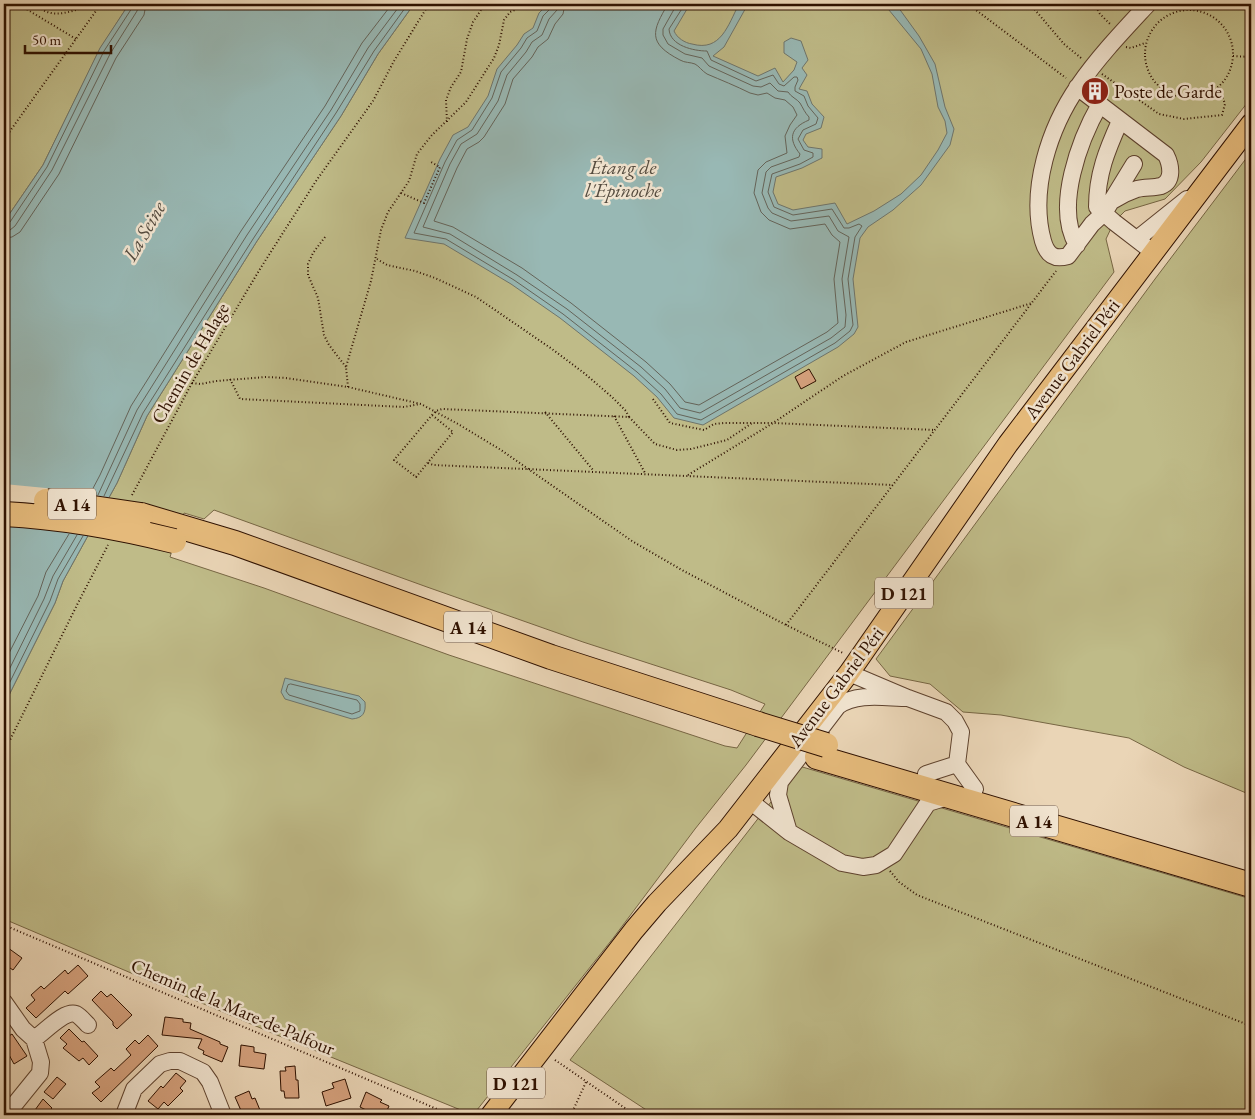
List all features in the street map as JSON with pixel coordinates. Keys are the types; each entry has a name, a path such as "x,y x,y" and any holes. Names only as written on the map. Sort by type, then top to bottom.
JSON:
{"highway":[{"name":"A 14","path":"4,497 94,507 141,515 177,533 283,575 548,671 822,751 923,788 1251,884"},
{"name":"A 14","path":"4,514 54,518 134,531 177,533"},
{"name":"A 14","path":"923,788 975,788 1251,870"}],"main road":[{"name":"Avenue Gabriel Péri","path":"491,1115 640,923 728,829 750,801 1008,444 1251,124"}],"street":[{"path":"1078,87 1166,155 1171,172 1168,180 1161,186 1143,188 1122,195 1092,224 1068,256 1063,258 1052,256 1045,247 1040,219 1040,196 1046,155 1064,112 1078,87 1119,36 1148,4"},
{"path":"1077,245 1072,237 1069,222 1071,179 1081,143 1100,104"},
{"path":"1120,121 1105,156 1097,188 1097,207 1108,207 1137,239 1153,252"},
{"path":"1108,207 1143,150 1152,145"},
{"path":"1134,164 1134,172 1143,188"},
{"path":"1137,239 1160,222 1206,182"},
{"path":"848,664 908,698 946,712 955,721 961,732 957,764 975,788"},
{"path":"790,832 778,795 780,782 838,706 845,700 856,697 908,698"},
{"path":"750,801 790,832 842,864 863,867 876,865 894,854 923,788 957,764"},
{"path":"4,1002 23,1029 34,1039 42,1062 40,1073 6,1115"},
{"path":"34,1039 44,1033 63,1015 70,1013 78,1014 88,1025"},
{"path":"124,1115 134,1089 160,1064 170,1061 180,1062 203,1072 210,1082 223,1115"}],"path":[{"path":"18,4 76,39"},
{"path":"36,4 39,8 64,15 93,4"},
{"path":"4,145 10,132 101,4"},
{"name":"Chemin de Halage","path":"132,495 192,383 260,269 316,181 373,101 394,61 430,4"},
{"path":"447,122 446,100 451,87 461,72 467,39 473,22 485,4"},
{"path":"348,387 346,367 388,212 409,182 418,154 432,135 466,102 494,58 504,20 510,12 528,4"},
{"path":"968,4 1078,87"},
{"path":"1030,4 1064,44 1148,108 1159,114 1184,119 1222,115 1225,104 1219,87"},
{"path":"1094,4 1100,14 1114,27 1119,36"},
{"path":"1180,4 1181,10"},
{"path":"1181,10 1199,10 1220,22 1229,36 1233,56 1230,71 1219,87 1200,97 1184,98 1166,92 1148,74 1145,48 1153,27 1165,16 1181,10"},
{"path":"1233,56 1251,57"},
{"path":"400,193 424,203 440,167 431,162"},
{"path":"325,237 313,253 308,264 308,275 319,304 324,335 346,367"},
{"path":"786,625 1032,304 1061,265 1063,258"},
{"path":"376,259 435,278 476,297 544,343 584,373 612,397 655,444 677,450 691,450 727,440 752,423"},
{"path":"688,475 843,376 906,342 1032,304"},
{"path":"192,383 201,384 230,379 266,377 286,378 348,387 421,404 501,450 632,541 680,569 786,625 848,664"},
{"path":"230,379 240,399 404,407 421,404"},
{"path":"653,400 670,423 704,430 714,424 773,422 935,430"},
{"path":"432,415 453,432 416,477 394,460 432,415 442,408 629,417"},
{"path":"545,412 594,471"},
{"path":"614,416 646,474"},
{"path":"428,463 433,465 893,485"},
{"path":"4,752 109,544"},
{"path":"883,861 899,882 917,894 1251,1026"},
{"name":"Chemin de la Mare-de-Palfour","path":"4,925 451,1115"},
{"path":"542,1050 635,1115"},
{"path":"571,1115 586,1082"}],"shaded area":[{"path":"4,4 129,4 100,49 43,165 4,222"},
{"path":"414,4 1251,4 1251,98 1201,162 1165,199 1125,211 1114,222 1106,239 1114,272 746,765 614,937 473,1115 277,1035 4,919 4,705 55,603 63,581 117,483 147,416 257,241 341,116 378,54","holes":["214,510 583,642 731,690 765,704 737,748 725,746 449,655 264,588 170,557 184,513 204,519"]},
{"path":"1251,152 1251,795 1184,767 1129,738 1001,715 963,712 930,684 890,676 876,659 1155,279"},
{"path":"799,766 1251,899 1251,1115 1242,1110 1238,1115 654,1115 570,1060"}],"water":[{"name":"La Seine","path":"129,4 414,4 378,54 341,116 257,241 147,416 117,483 63,581 55,603 4,705 4,222 43,165 100,48"},
{"name":"Étang de l'Épinoche","path":"548,4 690,4 674,31 684,41 702,45 710,44 717,40 727,28 739,4 748,4 724,47 713,56 758,76 775,68 783,82 794,70 797,62 784,53 784,42 791,38 801,41 808,60 802,68 807,75 799,89 807,91 812,104 824,117 821,128 806,134 803,140 808,147 822,149 822,158 802,168 776,177 773,192 778,204 793,210 835,203 847,224 874,211 901,194 921,175 947,133 945,121 938,107 932,74 921,49 884,4 894,4 898,7 919,36 935,64 945,107 954,129 950,145 921,185 893,210 868,227 860,238 853,279 858,327 854,334 838,347 703,425 674,418 657,397 634,376 560,318 511,284 444,244 405,238 440,159 453,135 468,127 488,96 497,69 524,34 533,28 539,13"},
{"path":"285,678 359,696 365,702 364,712 361,716 352,719 285,699 281,692"}],"pier":[{"path":"4,484 56,489 112,498 92,536 33,527 4,525"}],"building":[{"path":"809,369 816,381 801,389 795,377"},
{"path":"4,945 22,958 13,970 4,964"},
{"path":"78,965 88,976 68,994 65,991 36,1018 26,1008 35,1000 31,995 41,986 44,989 65,970 68,974"},
{"path":"101,991 107,997 111,994 132,1015 117,1029 113,1022 92,1000"},
{"path":"165,1017 183,1019 183,1022 191,1023 190,1029 228,1047 222,1062 203,1054 204,1051 198,1048 202,1039 162,1035"},
{"path":"69,1029 98,1056 89,1065 83,1058 79,1061 63,1048 67,1044 60,1038"},
{"path":"12,1034 27,1056 14,1064 8,1053 4,1056 4,1039"},
{"path":"148,1035 158,1046 101,1102 92,1093 100,1087 95,1082 111,1068 114,1071 131,1055 126,1049 135,1040 139,1044"},
{"path":"241,1045 254,1047 254,1052 266,1054 264,1069 239,1066"},
{"path":"295,1066 299,1098 285,1098 284,1091 281,1091 280,1071 286,1071 285,1067"},
{"path":"176,1073 186,1081 180,1088 183,1091 168,1106 164,1102 158,1109 148,1101"},
{"path":"57,1077 66,1084 53,1099 44,1092"},
{"path":"345,1079 351,1098 326,1106 322,1092 334,1088 332,1083"},
{"path":"249,1091 252,1099 255,1098 262,1115 243,1115 235,1097"},
{"path":"366,1092 389,1106 385,1115 372,1115 360,1107"},
{"path":"43,1099 52,1108 46,1115 42,1115 35,1110"}],"place":[{"name":"Poste de Garde","path":"1095,91"}]}
